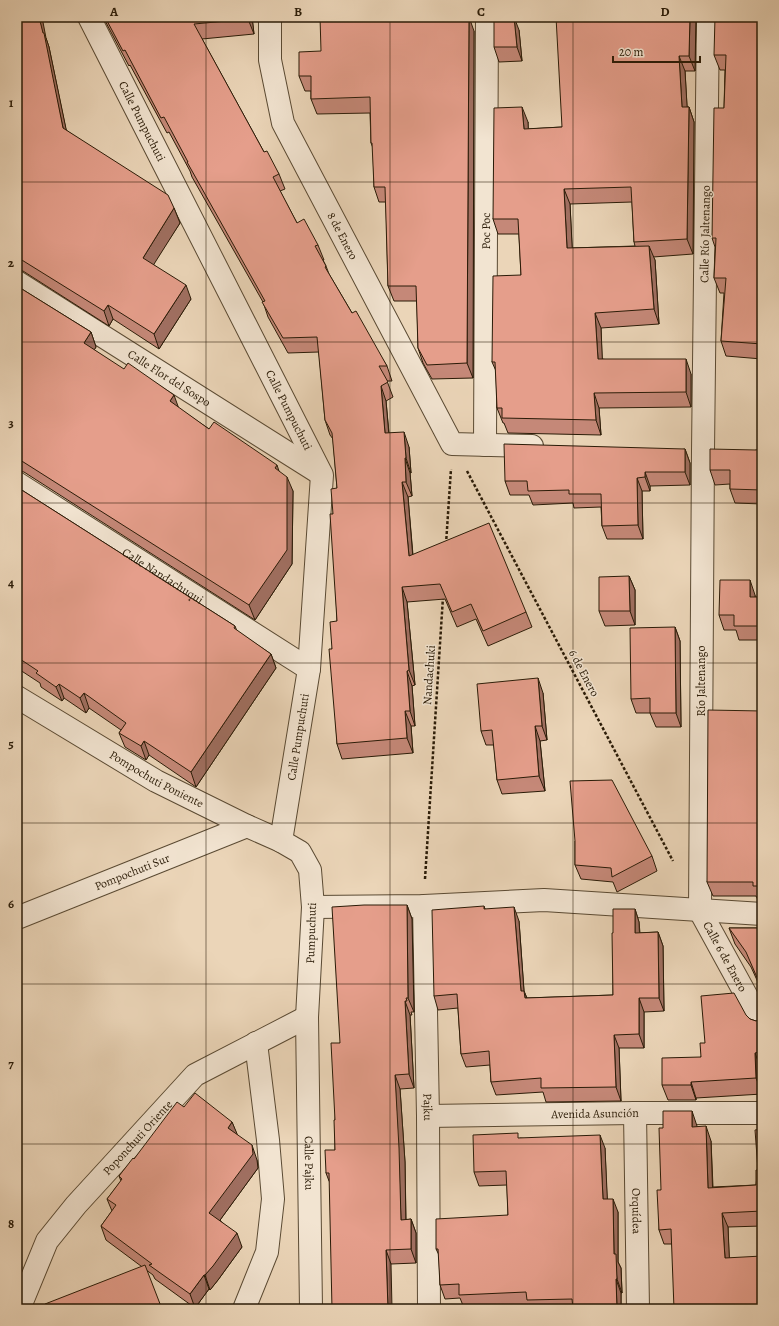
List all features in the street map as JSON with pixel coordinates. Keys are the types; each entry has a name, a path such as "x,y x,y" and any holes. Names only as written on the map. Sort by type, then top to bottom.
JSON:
{"street":[{"name":"Calle Pumpuchuti","path":"89,17 322,475 309,669 281,841"},
{"name":"8 de Enero","path":"270,17 270,60 283,122 452,444"},
{"name":"Poc Poc","path":"485,445 488,17"},
{"name":"Calle Río Jaltenango","path":"695,450 708,17"},
{"name":"Calle Flor del Sospo","path":"17,282 322,475"},
{"path":"452,444 555,447"},
{"path":"695,450 725,451"},
{"name":"Río Jaltenango","path":"695,450 700,911"},
{"name":"Calle Nandachuqui","path":"17,483 309,669"},
{"name":"Pompochuti Poniente","path":"17,697 156,781 281,841 300,852"},
{"name":"Pompochuti Sur","path":"17,918 247,826"},
{"name":"Pumpuchuti","path":"300,852 310,870 313,907 306,1017"},
{"path":"313,907 424,906 544,900 762,914"},
{"name":"Pajku","path":"424,906 428,1116 429,1309"},
{"name":"Calle 6 de Enero","path":"700,911 762,1024"},
{"name":"Poponchuti Oriente","path":"19,1309 47,1241 76,1205 195,1075 306,1017"},
{"name":"Calle Pajku","path":"306,1017 311,1309"},
{"path":"244,1309 267,1252 272,1199 268,1140 256,1043"},
{"name":"Orquídea","path":"635,1113 638,1309"},
{"name":"Avenida Asunción","path":"428,1116 762,1113"}],"path":[{"path":"446,548 452,444"},
{"name":"6 de Enero","path":"452,444 673,861"},
{"name":"Nandachuki","path":"424,906 443,596"}],"building":[{"path":"17,17 39,17 44,33 63,128 168,195 174,208 143,258 186,285 154,334 108,305 104,311 17,257"},
{"path":"105,17 248,17 248,19 194,24 264,152 267,151 279,174 273,177 297,223 304,219 318,245 315,246 326,266 325,267 352,313 356,311 387,366 379,366 388,382 381,386 385,433 404,432 406,482 402,482 409,556 489,523 526,612 483,631 471,604 452,612 440,584 402,587 409,670 407,671 410,711 405,711 407,738 337,744 329,649 332,649 330,622 337,621 330,514 333,514 331,489 337,488 332,433 325,420 317,337 283,338 262,302 265,301 187,162 164,117 161,118 125,50 123,51"},
{"path":"320,17 469,17 467,363 427,365 418,348 416,286 388,286 385,187 374,187 370,97 311,99 311,76 299,76 299,52 321,51"},
{"path":"494,17 514,17 517,47 494,47"},
{"path":"556,17 690,17 689,56 679,56 682,107 689,107 687,239 634,242 631,187 564,189 567,248 649,246 654,309 595,313 598,359 686,359 686,392 594,393 596,420 502,418 502,408 497,408 495,362 492,362 493,276 521,275 518,219 493,219 494,108 522,107 524,129 562,127"},
{"path":"715,17 762,17 762,344 721,341 726,278 714,278 716,238 712,238 714,108 724,108 726,55 714,55"},
{"path":"17,286 91,332 84,343 124,369 128,363 174,395 170,401 209,429 214,422 277,465 275,468 287,477 287,550 249,605 17,458"},
{"path":"504,444 685,449 685,472 645,472 645,477 637,478 638,525 602,526 601,494 569,494 569,490 528,491 527,481 505,481"},
{"path":"710,449 762,449 762,490 730,489 730,470 710,470"},
{"path":"17,487 235,626 234,628 271,654 191,772 144,741 141,746 119,733 126,723 84,693 80,698 59,684 56,687 36,673 38,671 17,657"},
{"path":"629,576 630,611 599,611 599,577"},
{"path":"720,580 750,580 750,597 762,597 762,626 734,626 734,615 719,615"},
{"path":"675,627 676,713 650,713 650,698 631,699 630,628"},
{"path":"538,678 542,726 535,726 539,776 497,780 492,730 481,731 477,684"},
{"path":"708,710 762,711 762,798 760,854 762,854 762,886 753,886 753,882 707,882"},
{"path":"612,780 652,856 612,877 611,868 575,865 575,841 570,781"},
{"path":"407,905 408,998 406,998 407,1001 405,1001 409,1074 395,1075 401,1220 411,1219 411,1249 386,1250 388,1309 332,1309 329,1173 326,1173 325,1150 335,1150 331,1043 340,1043 332,907"},
{"path":"484,906 484,909 514,907 521,991 524,991 525,998 613,995 613,909 635,909 635,933 658,932 659,998 639,998 639,1034 614,1035 616,1087 541,1088 541,1078 491,1082 489,1051 461,1054 457,994 434,996 432,910"},
{"path":"729,928 762,928 762,989 746,952"},
{"path":"734,993 746,1015 750,1019 756,1021 762,1019 762,1051 755,1053 756,1078 691,1082 691,1085 662,1085 662,1058 701,1057 700,1043 705,1043 701,996"},
{"path":"195,1093 232,1122 228,1128 252,1145 253,1154 209,1213 237,1233 190,1294 149,1265 152,1264 101,1226 116,1205 107,1199 122,1179 119,1176 133,1158 134,1159 177,1102 184,1107"},
{"path":"663,1111 692,1111 692,1127 706,1126 708,1188 756,1185 756,1170 758,1170 755,1130 762,1129 762,1211 722,1213 725,1258 762,1256 762,1309 674,1309 671,1229 659,1230 657,1190 661,1190 659,1128 663,1128"},
{"path":"518,1133 518,1138 600,1135 603,1199 613,1199 617,1309 573,1309 572,1299 527,1300 526,1292 459,1295 459,1284 440,1285 438,1249 436,1249 436,1219 508,1215 506,1171 474,1172 473,1135"},
{"path":"145,1265 162,1309 47,1309 45,1304"}]}
